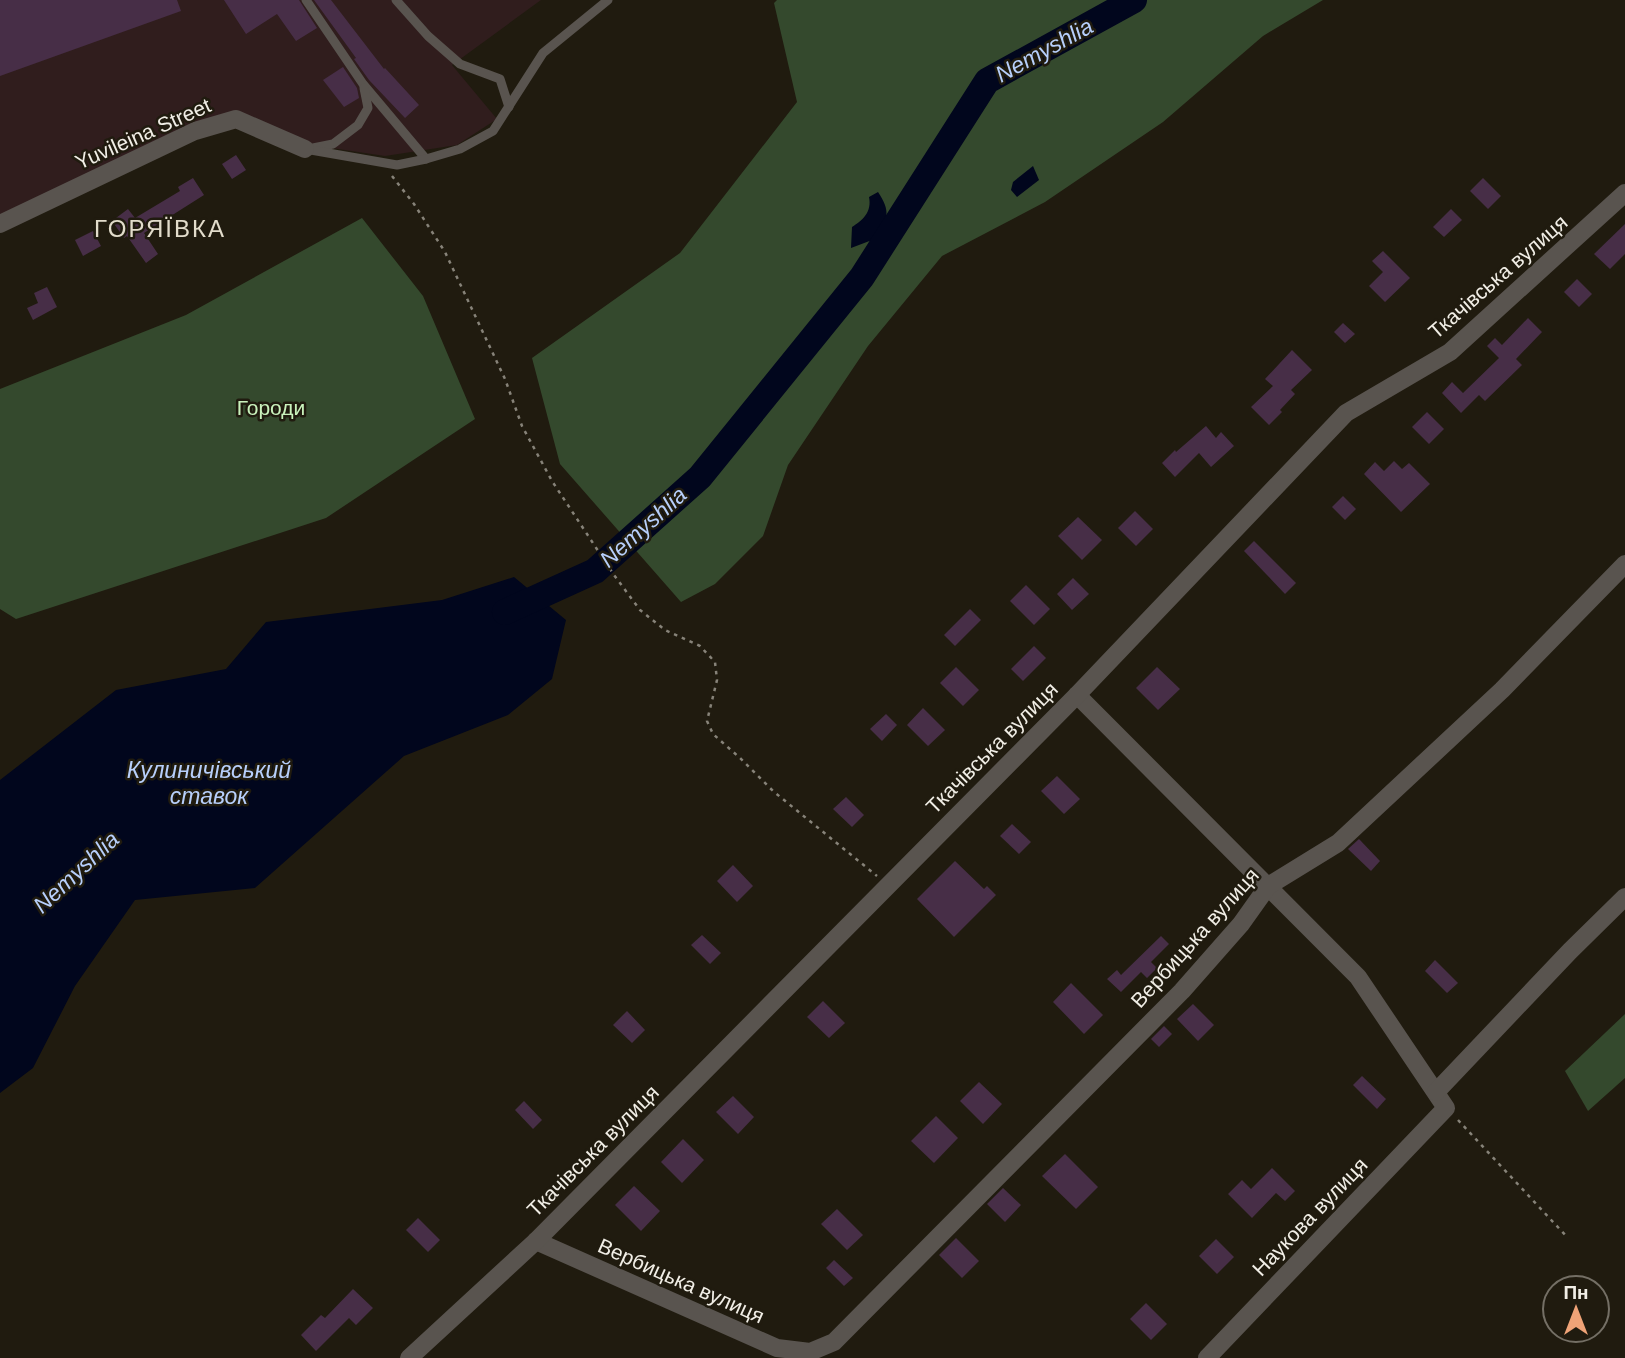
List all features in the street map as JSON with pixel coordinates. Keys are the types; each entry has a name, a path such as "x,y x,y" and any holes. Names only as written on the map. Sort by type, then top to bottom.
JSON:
{"street":[{"name":"Yuvileina Street","path":"0,224 195,131 236,118 305,149"},
{"name":"Ткачівська вулиця","path":"409,1358 536,1241 1077,695 1346,413 1450,352 1625,193"},
{"name":"Вербицька вулиця","path":"536,1241 777,1348 807,1355 834,1342 1163,1010 1241,924 1268,886 1338,843 1502,690 1625,564"},
{"path":"1077,695 1358,977 1441,1100"},
{"name":"Наукова вулиця","path":"1208,1358 1441,1100 1570,951 1625,897"}],"lane":[{"path":"306,0 363,84 426,159"},
{"path":"396,0 428,36 460,64 500,79 509,107"},
{"path":"305,149 397,165 460,149 493,131 544,53 608,0"},
{"path":"305,149 333,144 358,125 368,108 363,84"}],"path":[{"path":"381,162 414,204 445,252 505,379 522,426 552,481 610,568 640,610 665,630 699,646 715,662 717,680 707,721 713,734 773,791 887,886"},
{"path":"1441,1100 1569,1238"}],"shaded area":[{"path":"0,0 541,0 452,65 497,119 457,145 385,156 305,144 233,114 0,219"}],"green space":[{"path":"777,0 1323,0 1263,36 1163,122 1045,202 942,256 868,346 788,465 763,536 715,584 681,602 560,464 532,358 680,253 797,102 774,3"},
{"name":"Городи","path":"362,218 423,296 475,419 326,518 16,619 0,609 0,389 186,315"},
{"path":"1625,1014 1625,1078 1588,1111 1565,1071"}],"water":[{"path":"1033,166 1039,180 1017,197 1011,190 1013,182"},
{"path":"878,192 885,205 886,214 880,237 851,248 852,227 866,215 869,197"},
{"name":"Кулиничівський ставок","path":"514,577 566,620 552,679 508,715 404,756 255,888 135,900 75,986 33,1068 0,1093 0,780 116,690 226,669 266,622 442,600"}],"building":[{"path":"0,0 177,0 181,11 0,76"},
{"path":"224,0 299,0 317,28 296,41 277,14 246,34"},
{"path":"314,0 331,0 384,69 419,105 405,118 369,80"},
{"path":"343,67 357,88 359,98 344,107 323,80"},
{"path":"236,155 246,170 232,179 222,164"},
{"path":"193,178 204,195 144,233 158,254 146,263 127,236 124,238 112,221 128,209 135,218 180,191 178,187"},
{"path":"1483,178 1501,196 1488,209 1470,191"},
{"path":"1451,209 1462,220 1444,237 1433,227"},
{"path":"1625,224 1625,254 1610,269 1594,254"},
{"path":"93,231 101,246 83,256 75,240"},
{"path":"1383,251 1410,278 1385,302 1369,286 1383,272 1372,261"},
{"path":"1577,279 1592,294 1579,307 1564,292"},
{"path":"47,287 57,307 33,320 27,308 38,303 34,293"},
{"path":"1528,318 1542,332 1516,359 1522,365 1485,401 1479,395 1461,413 1442,393 1452,382 1463,393 1499,358 1487,346 1495,338 1502,345"},
{"path":"1343,323 1355,334 1345,343 1334,332"},
{"path":"1292,350 1312,370 1291,390 1295,394 1269,425 1251,407 1273,386 1265,379"},
{"path":"1427,412 1444,429 1429,444 1412,427"},
{"path":"1206,426 1216,438 1221,432 1234,446 1211,467 1199,453 1175,477 1162,463"},
{"path":"1394,461 1402,469 1409,463 1430,484 1401,512 1364,474 1375,462 1384,471"},
{"path":"1343,496 1356,509 1345,520 1332,507"},
{"path":"1135,511 1153,529 1136,546 1118,528"},
{"path":"1078,517 1102,540 1082,560 1058,536"},
{"path":"1254,541 1296,583 1285,594 1244,551"},
{"path":"1073,578 1089,594 1072,610 1057,594"},
{"path":"1026,585 1050,609 1034,625 1010,601"},
{"path":"970,609 981,620 955,646 944,635"},
{"path":"1034,646 1046,658 1023,681 1011,669"},
{"path":"956,667 979,690 963,706 940,683"},
{"path":"1157,667 1180,689 1158,710 1136,688"},
{"path":"923,708 945,730 928,746 907,725"},
{"path":"886,714 897,725 882,741 870,729"},
{"path":"1057,776 1080,799 1064,814 1041,791"},
{"path":"846,797 864,815 852,827 833,809"},
{"path":"1012,824 1031,842 1019,854 1000,836"},
{"path":"1359,839 1380,861 1371,871 1348,849"},
{"path":"955,861 984,889 987,886 996,895 954,937 917,899"},
{"path":"733,865 753,886 737,902 717,881"},
{"path":"702,935 721,953 710,964 691,945"},
{"path":"1161,936 1169,944 1151,962 1157,968 1147,978 1141,972 1121,992 1107,979 1117,970 1121,975"},
{"path":"1435,960 1458,983 1447,993 1425,971"},
{"path":"1071,983 1103,1015 1084,1034 1053,1002"},
{"path":"823,1001 845,1023 829,1038 807,1017"},
{"path":"1193,1004 1214,1025 1198,1041 1177,1019"},
{"path":"627,1011 645,1030 632,1043 613,1025"},
{"path":"1164,1026 1172,1034 1159,1047 1151,1039"},
{"path":"1362,1076 1386,1099 1377,1109 1353,1085"},
{"path":"979,1082 1002,1104 983,1124 960,1101"},
{"path":"733,1096 754,1117 738,1134 716,1112"},
{"path":"524,1101 542,1120 533,1129 515,1110"},
{"path":"936,1116 958,1138 934,1163 911,1141"},
{"path":"683,1139 704,1160 682,1183 661,1162"},
{"path":"1065,1154 1098,1187 1076,1209 1042,1176"},
{"path":"1272,1168 1295,1191 1285,1201 1276,1193 1252,1218 1228,1194 1242,1180 1251,1189"},
{"path":"634,1186 660,1211 641,1231 615,1205"},
{"path":"1003,1188 1021,1205 1005,1222 987,1204"},
{"path":"837,1209 863,1235 847,1250 821,1224"},
{"path":"418,1218 440,1240 428,1252 406,1230"},
{"path":"956,1238 979,1261 962,1278 939,1255"},
{"path":"1216,1239 1234,1257 1217,1274 1199,1256"},
{"path":"834,1260 853,1278 844,1286 826,1268"},
{"path":"353,1289 373,1308 356,1325 349,1318 316,1351 301,1335 321,1315 325,1318"},
{"path":"1146,1303 1167,1324 1151,1340 1130,1319"}],"waterway":[{"name":"Nemyshlia","path":"505,612 595,571 700,477 862,277 987,81 1134,0"}],"district":[{"name":"ГОРЯЇВКА","path":"160,229"}]}
